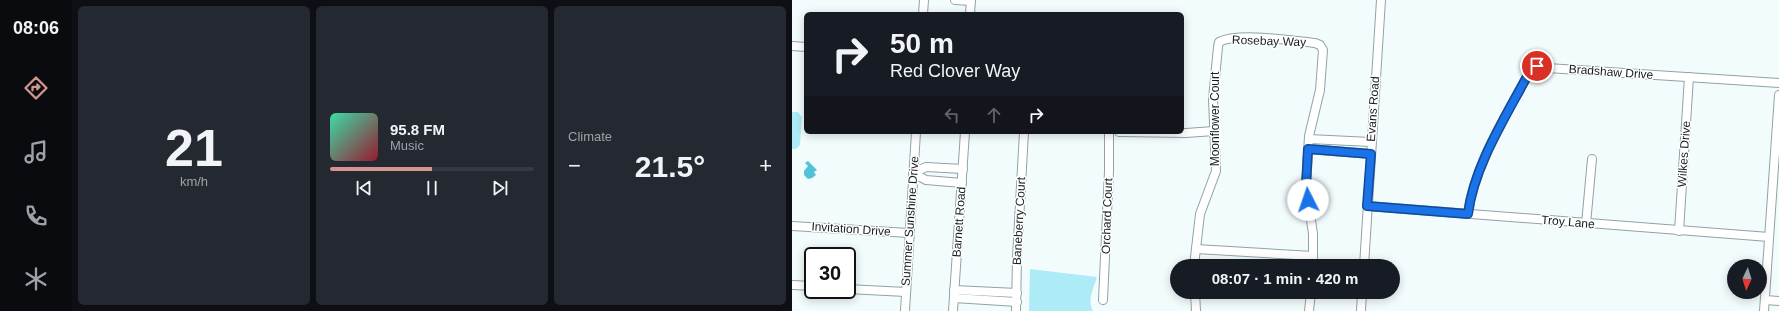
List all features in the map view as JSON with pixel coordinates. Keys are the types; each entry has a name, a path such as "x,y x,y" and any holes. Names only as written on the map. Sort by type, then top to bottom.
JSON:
{"street":[{"path":"923,12 924,0"},
{"path":"955,0 971,1 970,12"},
{"name":"Evans Road","path":"1364,259 1381,0"},
{"name":"Rosebay Way","path":"1219,42 1242,38 1315,43 1320,45 1324,56 1322,77 1308,139"},
{"name":"Moonflower Court","path":"1195,259 1200,214 1216,171 1214,99 1219,42"},
{"path":"792,46 804,47"},
{"name":"Bradshaw Drive","path":"1468,214 1470,199 1482,162 1532,67 1779,83"},
{"name":"Wilkes Drive","path":"1679,231 1689,77"},
{"path":"1764,311 1779,95"},
{"path":"1184,133 1214,131"},
{"name":"Summer Sunshine Drive","path":"905,311 916,134"},
{"name":"Barnett Road","path":"953,311 965,134"},
{"name":"Baneberry Court","path":"1016,311 1017,258 1024,134"},
{"name":"Orchard Court","path":"1103,300 1109,171 1109,134"},
{"path":"1196,249 1313,256 1313,234 1306,186 1308,139 1371,142"},
{"path":"1308,149 1371,154"},
{"path":"1586,224 1592,159"},
{"path":"913,173 926,167 963,169"},
{"path":"913,173 926,180 962,183"},
{"name":"Troy Lane","path":"1367,206 1769,237"},
{"name":"Invitation Drive","path":"792,226 909,233"},
{"path":"792,285 804,286"},
{"path":"856,289 906,292"},
{"path":"954,294 1017,297"},
{"path":"1195,299 1196,311"},
{"path":"1309,311 1310,299"},
{"path":"1361,311 1362,299"},
{"path":"1765,300 1779,300"}],"shaded area":[{"path":"792,112 798,112 802,117 800,145 796,149 792,149"},
{"path":"808,161 817,170 814,172 816,175 808,179 804,175 804,171 808,166 805,163"},
{"path":"1030,269 1097,277 1091,298 1091,307 1093,311 1029,311"}],"route":[{"path":"1308,200 1306,186 1308,149 1371,154 1367,206 1468,214 1470,199 1482,162 1532,67 1537,66"}]}
